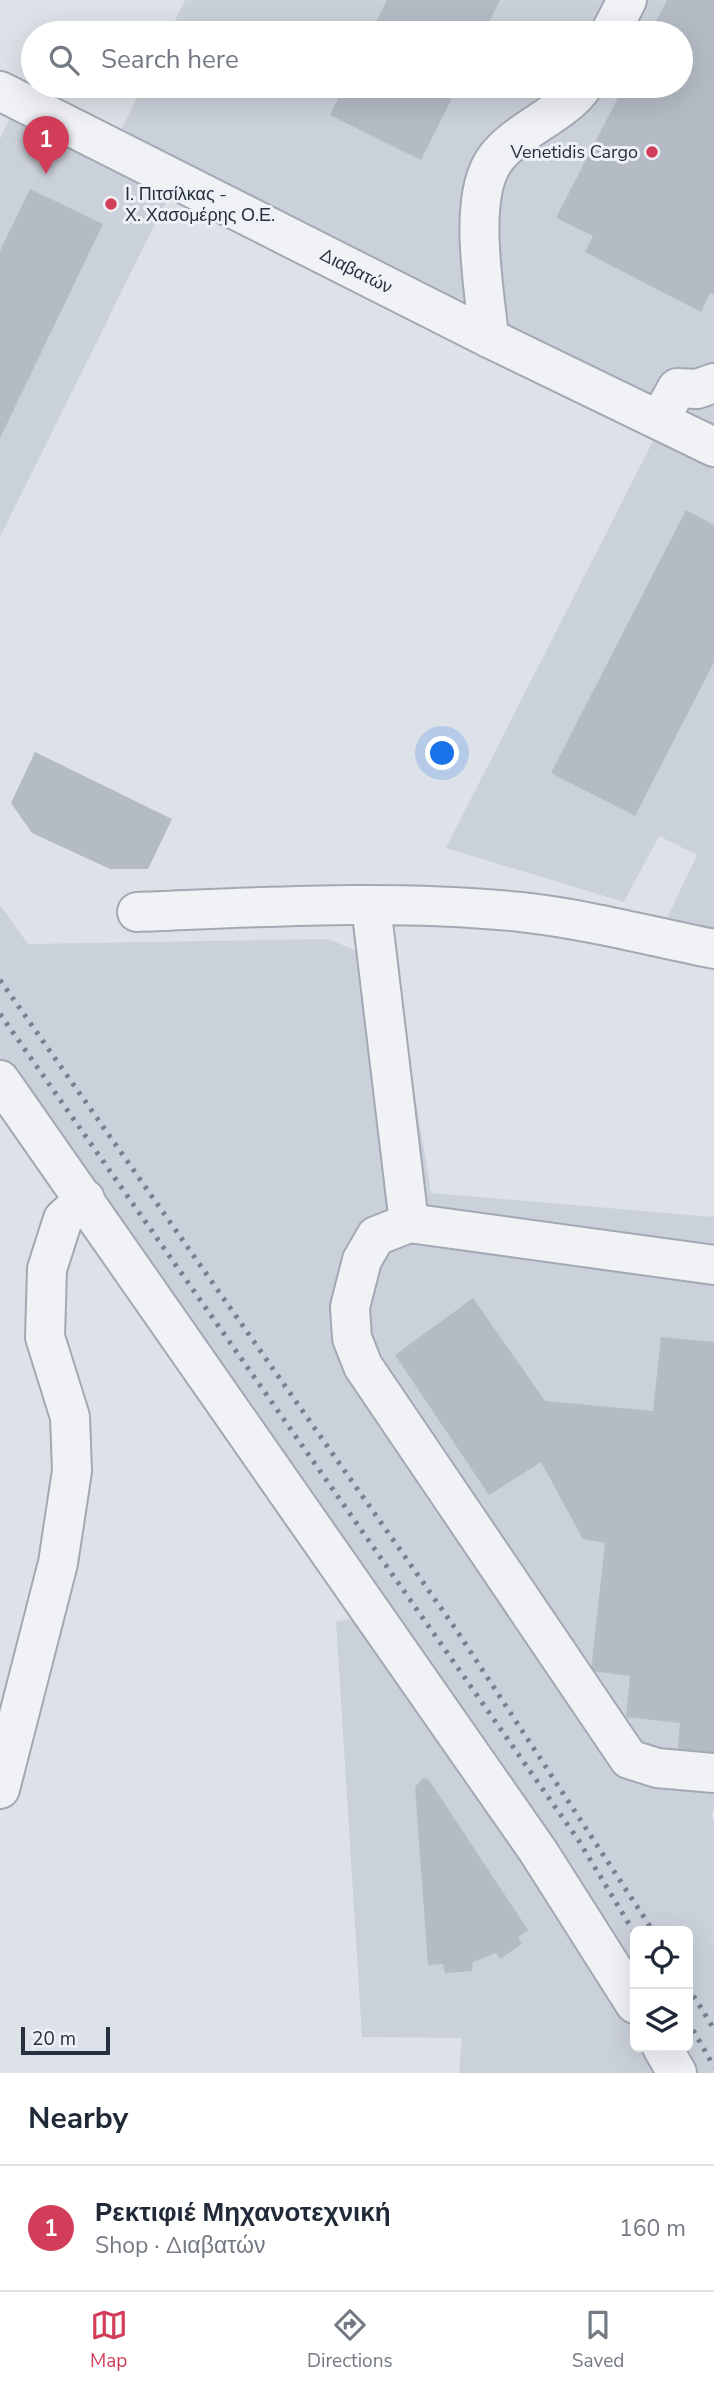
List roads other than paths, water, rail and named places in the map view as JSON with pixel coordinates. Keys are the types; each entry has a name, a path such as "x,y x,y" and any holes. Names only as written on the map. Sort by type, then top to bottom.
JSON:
{"street":[{"path":"616,21 627,0"},
{"name":"Διαβατών","path":"0,91 489,338 714,447"},
{"path":"489,338 481,232 485,182 496,158 568,98"},
{"path":"660,419 677,388 697,389 714,383"},
{"path":"137,912 325,904 522,912 714,949"},
{"path":"370,906 409,1223"},
{"path":"0,1080 538,1850 630,1996"},
{"path":"0,1789 58,1563 72,1471 69,1417 45,1337 47,1269 63,1219 85,1199"},
{"path":"714,1265 409,1223 376,1236 362,1260 350,1307 352,1338 363,1366 629,1759 657,1768 714,1773"},
{"path":"665,2052 677,2073"}],"railway":[{"path":"0,980 455,1628 650,1926"},
{"path":"0,1014 579,1841 630,1926"},
{"path":"689,1989 714,2029"},
{"path":"693,2030 714,2067"}],"place":[{"name":"Venetidis Cargo","path":"652,152"},
{"name":"Ρεκτιφιέ Μηχανοτεχνική","path":"46,174"},
{"name":"Ι. Πιτσίλκας - Χ. Χασομέρης Ο.Ε.","path":"111,204"}]}
